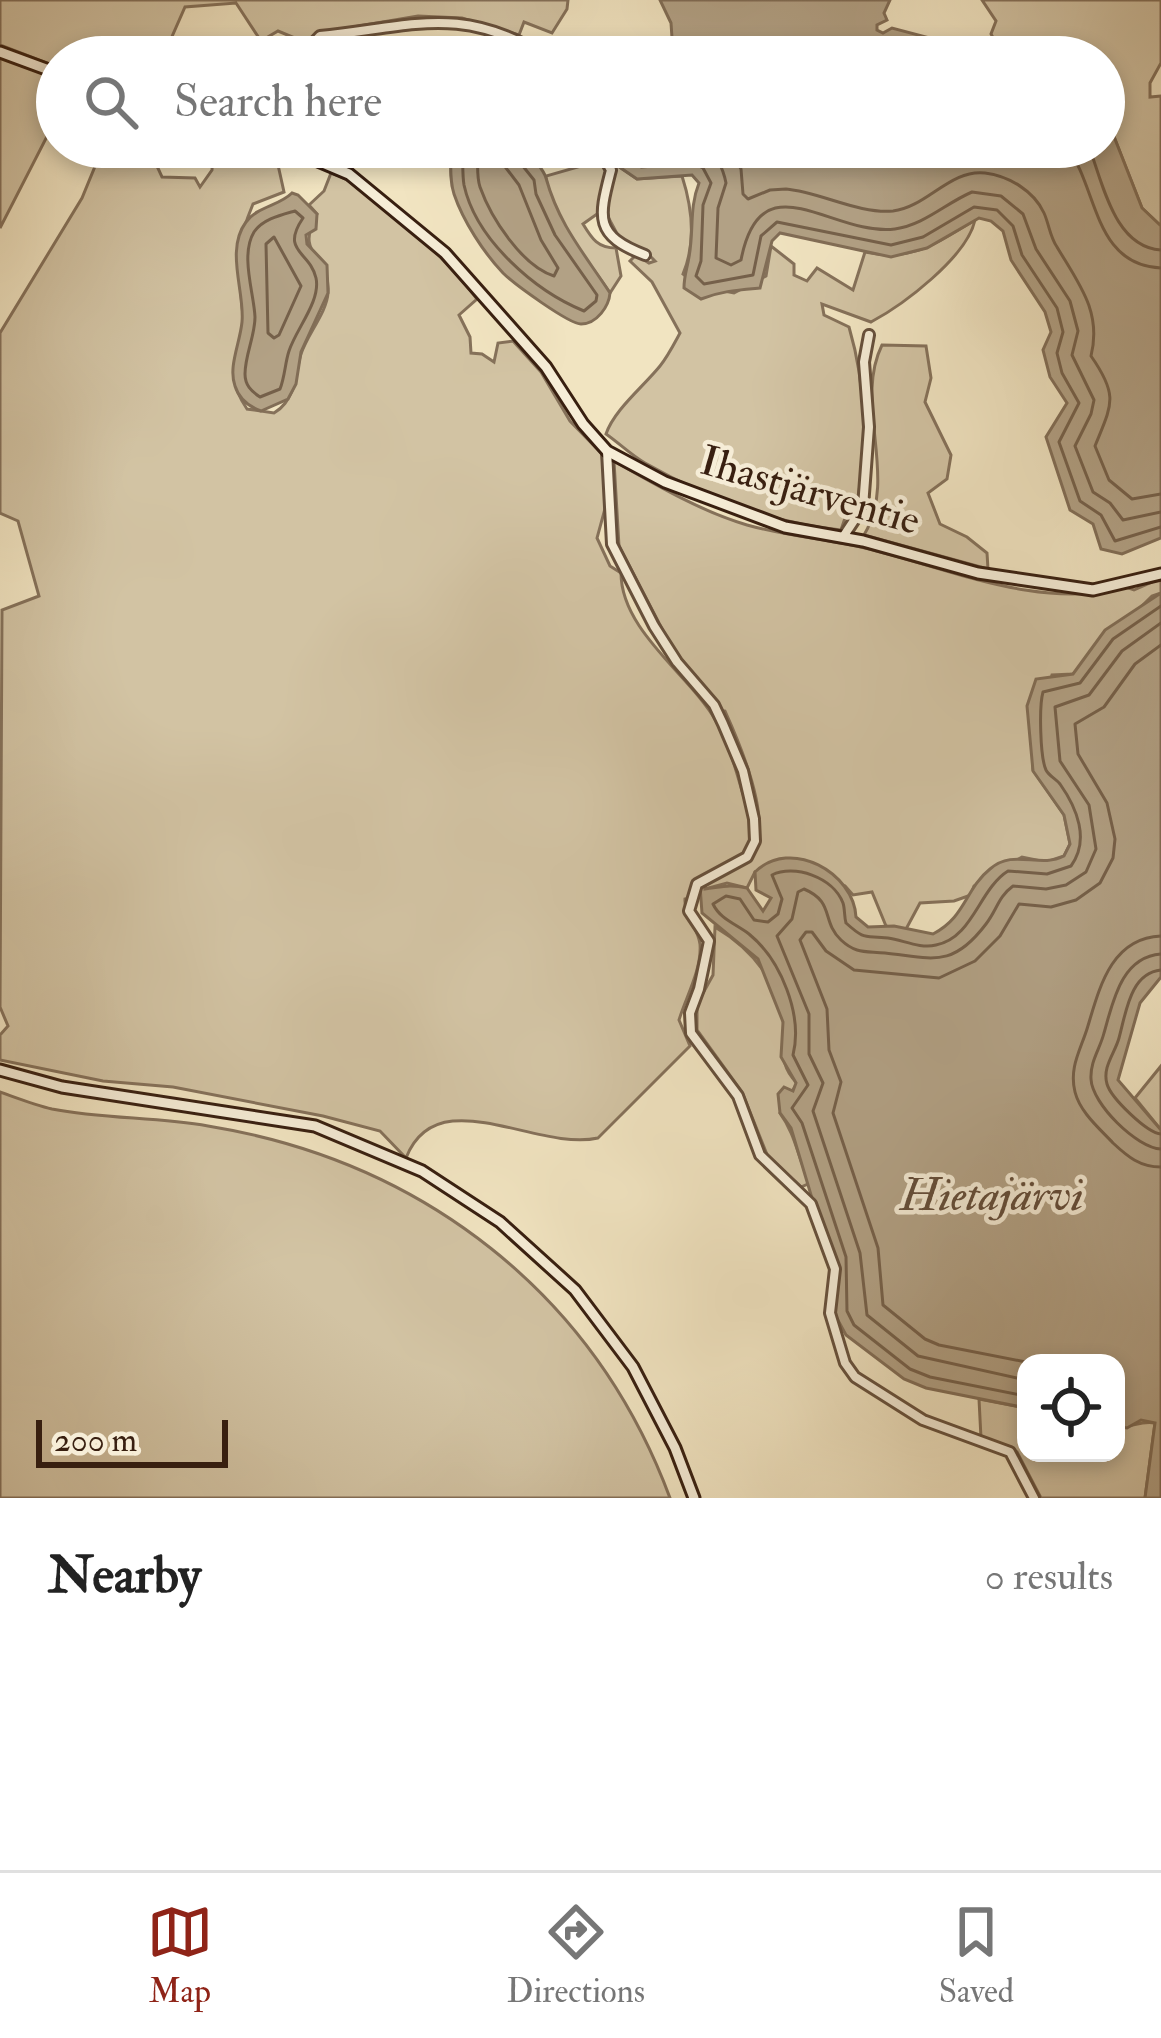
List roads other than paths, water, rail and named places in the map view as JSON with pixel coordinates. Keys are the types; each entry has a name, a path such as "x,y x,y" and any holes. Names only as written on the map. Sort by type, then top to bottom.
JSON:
{"street":[{"path":"319,36 446,20 508,36"},
{"path":"0,52 36,65"},
{"name":"Ihastjärventie","path":"335,168 349,174 445,253 546,367 607,451 664,482 748,517 978,573 1093,590 1161,574"},
{"path":"610,168 600,204 604,221 622,246 645,255"},
{"path":"843,537 863,506 869,427 864,362 868,335"},
{"path":"607,451 612,544 676,662 714,706 743,771 755,830 753,850 747,857 697,884 689,911 709,941 690,1012 691,1033 738,1096 760,1155 812,1204 835,1269 832,1328 855,1377 923,1420 1010,1452 1034,1498"},
{"path":"0,1070 62,1087 315,1126 422,1171 500,1222 575,1290 644,1386 694,1498"}],"water":[{"path":"660,0 890,0 884,13 887,20 877,30 883,33 892,28 922,36 672,36"},
{"path":"1125,165 1142,208 1161,226 1161,538 1122,554 1101,549 1093,524 1070,510 1046,437 1067,403 1050,377 1043,350 1051,332 1045,312 1011,260 1003,231 991,221 979,218 927,248 891,257 780,233 772,241 760,288 701,299 684,288 699,183 692,175 637,179 621,168"},
{"path":"451,168 540,168 565,224 610,293 605,309 581,324 518,286 475,236 451,182"},
{"path":"292,193 317,214 316,229 306,235 307,244 327,265 328,293 301,352 296,384 288,399 261,411 242,399 233,379 242,322 237,245 251,217"},
{"name":"Hietajärvi","path":"1161,593 1161,977 1140,1003 1118,1080 1161,1130 1161,1498 1145,1498 1155,1423 1141,1420 1125,1428 1125,1354 1017,1354 1017,1406 926,1388 904,1379 846,1335 834,1313 838,1283 827,1235 791,1128 780,1113 778,1094 784,1087 793,1091 796,1083 781,1057 783,1022 758,959 702,913 700,886 747,888 763,911 771,898 756,890 755,872 770,862 802,859 833,874 853,901 856,917 868,927 894,926 933,934 952,919 982,877 999,863 1064,856 1070,844 1064,815 1033,771 1027,706 1036,679 1073,674 1105,630"}]}
